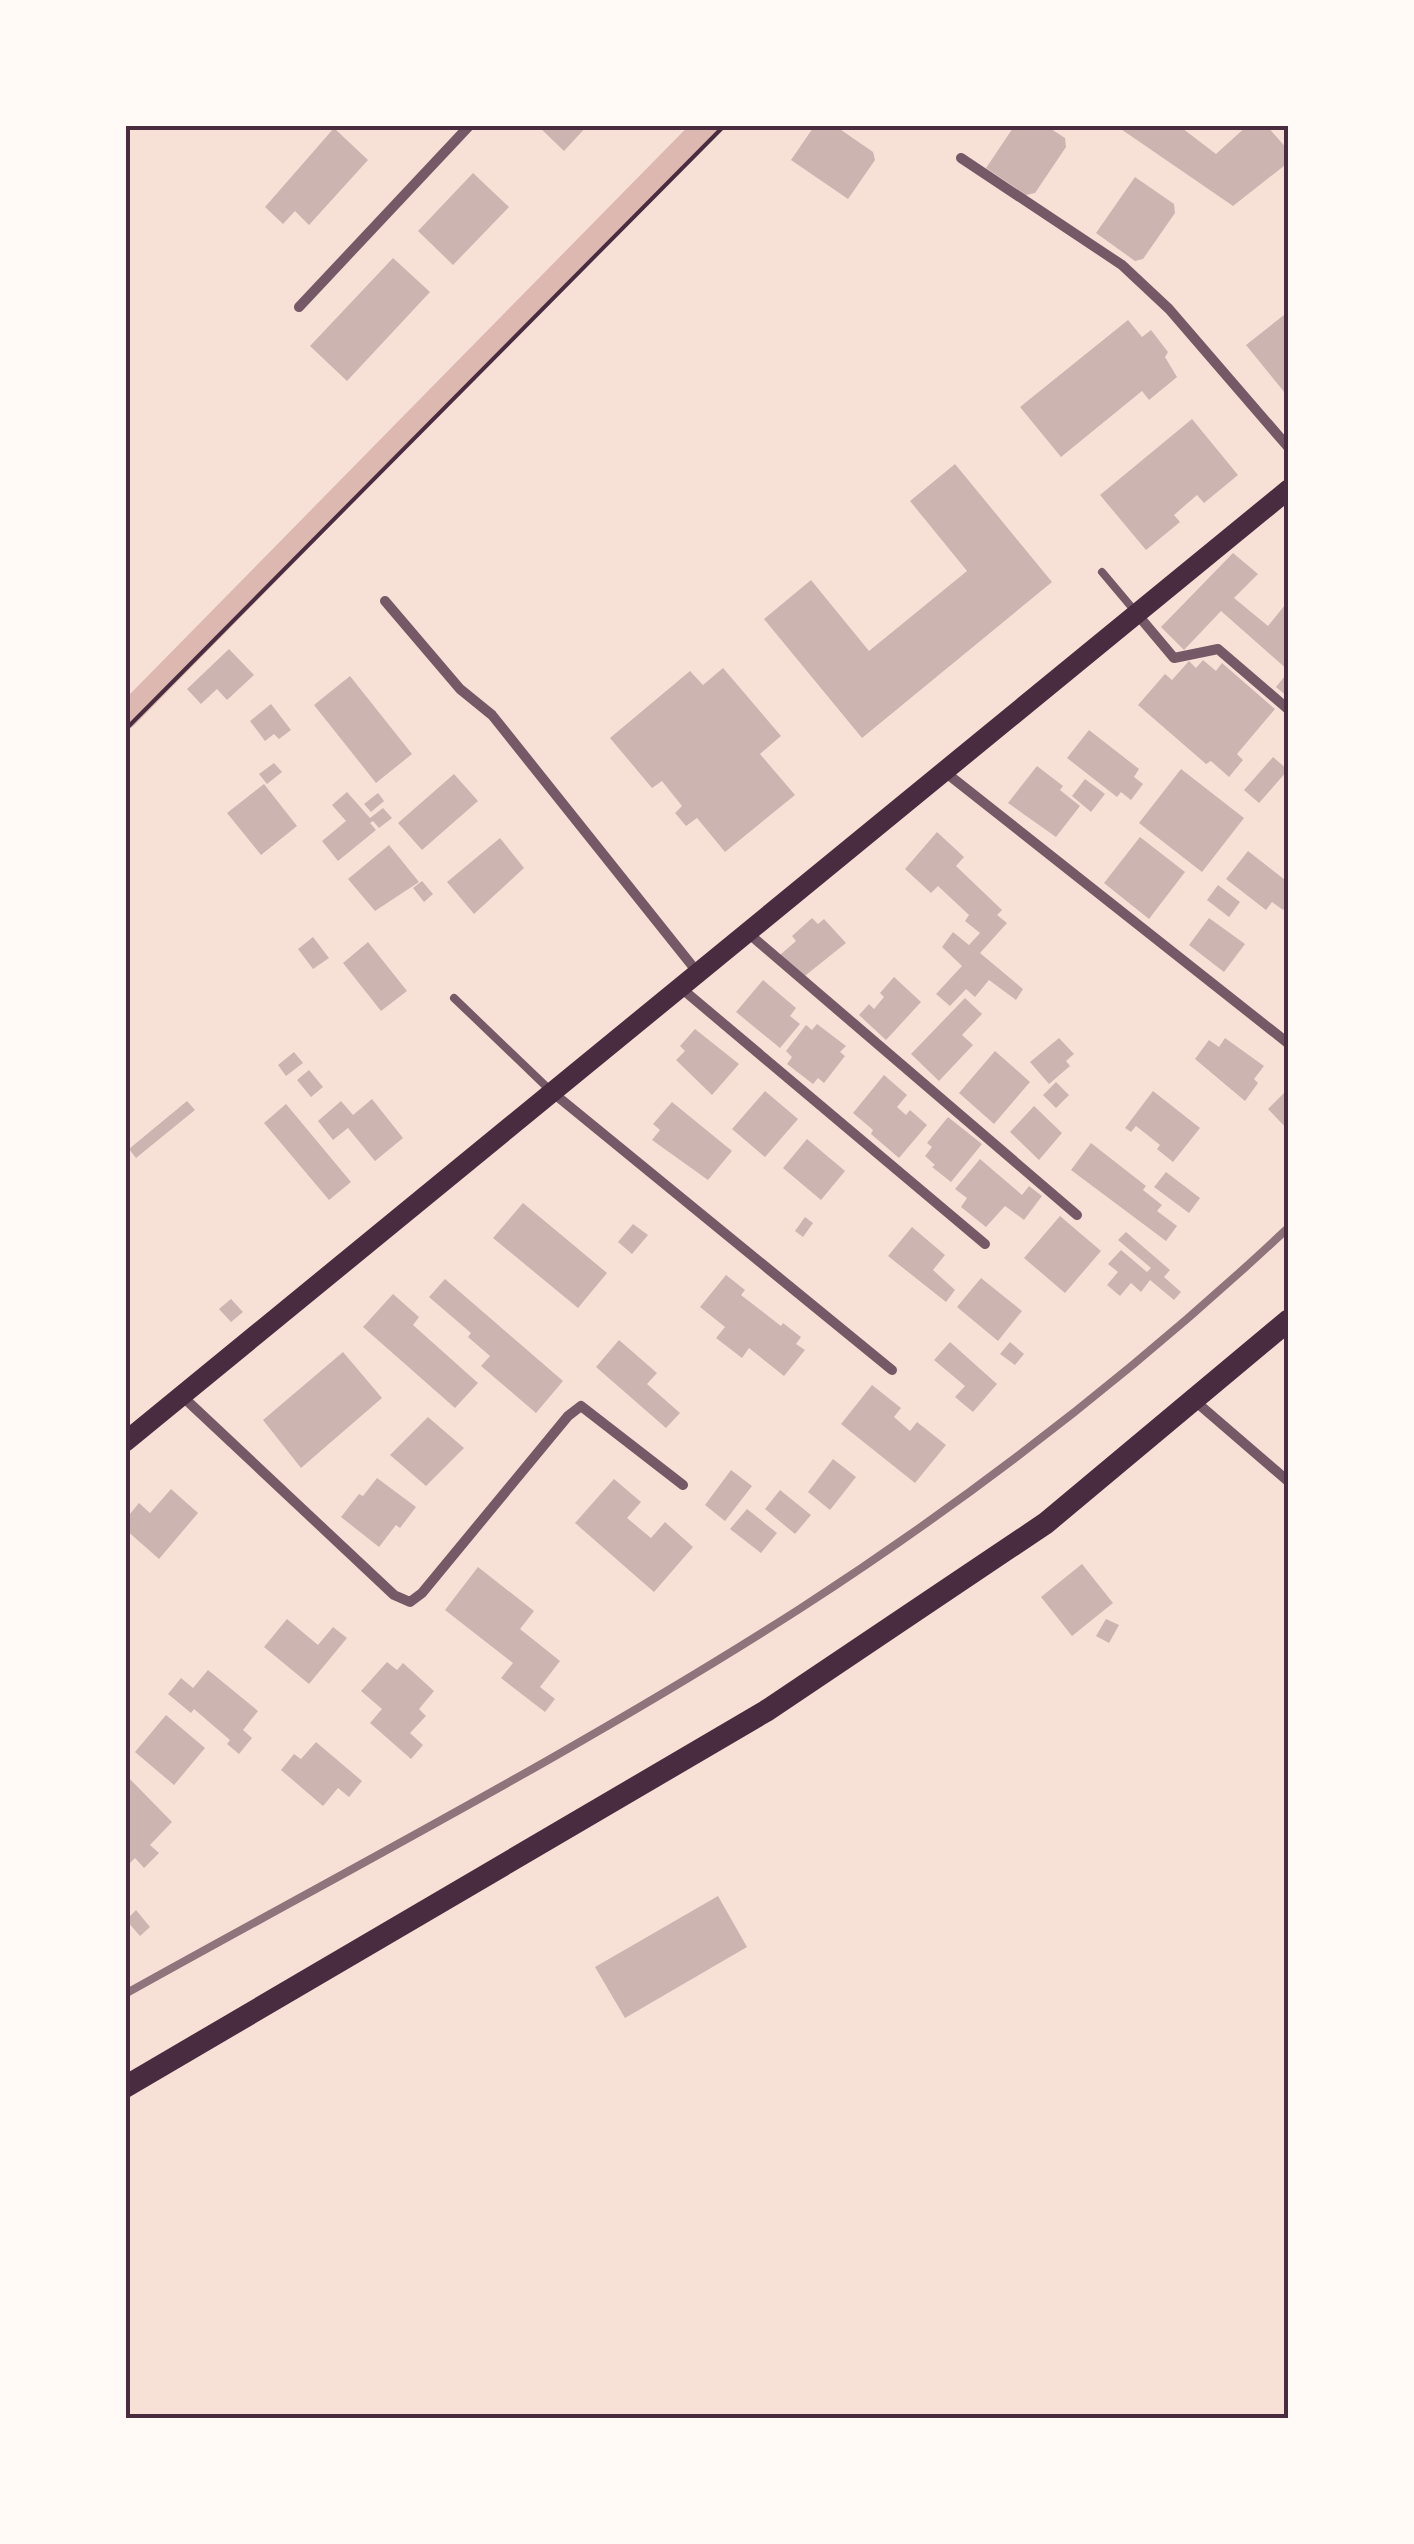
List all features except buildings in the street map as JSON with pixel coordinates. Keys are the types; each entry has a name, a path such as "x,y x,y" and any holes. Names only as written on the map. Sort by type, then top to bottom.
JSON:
{"main road":[{"path":"125,1442 1289,489"},
{"path":"125,2087 766,1711 1046,1523 1289,1320"}],"street":[{"path":"299,308 470,125"},
{"path":"962,158 1122,265 1181,322 1289,448"},
{"path":"386,601 460,689 492,715 698,973"},
{"path":"1137,614 1174,658 1218,648 1289,710"},
{"path":"944,772 1289,1044"},
{"path":"748,932 1077,1215"},
{"path":"681,988 985,1244"},
{"path":"552,1092 892,1370"},
{"path":"182,1396 394,1595 410,1602 422,1593 568,1416 582,1406 683,1486"},
{"path":"1193,1400 1289,1482"}],"lane":[{"path":"1102,572 1137,614"},
{"path":"454,998 552,1092"}],"path":[{"path":"125,730 725,125"}],"waterway":[{"path":"125,717 707,125"}],"railway":[{"path":"125,1994 551,1758 801,1608 929,1521 1054,1428 1174,1330 1289,1227"}]}
